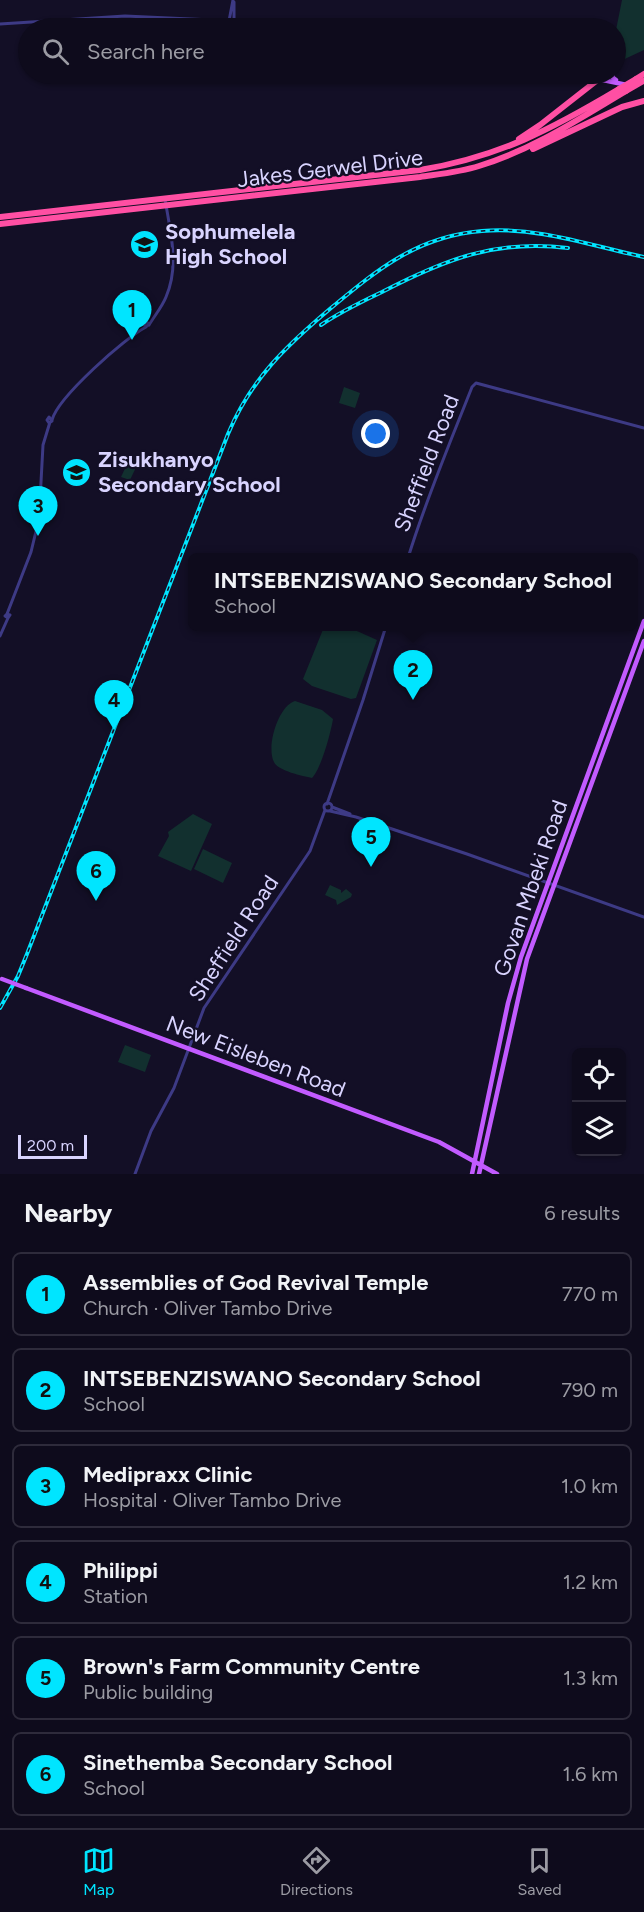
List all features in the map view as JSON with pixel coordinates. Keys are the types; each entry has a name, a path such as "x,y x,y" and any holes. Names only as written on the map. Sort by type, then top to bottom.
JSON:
{"highway":[{"name":"Jakes Gerwel Drive","path":"0,224 420,170 510,147 623,90 641,80 644,75"},
{"path":"486,154 528,134 591,85"},
{"name":"Jakes Gerwel Drive","path":"0,218 420,177 479,166 534,144 623,90"},
{"path":"479,166 538,147 614,110 644,100"}],"main road":[{"path":"626,83 644,88"},
{"path":"626,84 644,88"},
{"name":"Govan Mbeki Road","path":"472,1174 515,977 527,938 644,621"},
{"name":"Govan Mbeki Road","path":"480,1174 522,979 554,884 644,641"},
{"name":"New Eisleben Road","path":"1,979 434,1140 461,1152 497,1174"},
{"path":"461,1152 471,1156 477,1151"},
{"path":"480,1174 483,1171 491,1171"}],"street":[{"path":"234,0 234,18"},
{"path":"230,18 234,0"},
{"path":"234,10 237,18"},
{"path":"94,18 125,16 167,18"},
{"path":"0,24 18,23"},
{"path":"0,636 31,552 39,511 43,445 50,420 70,391 152,319 165,300 173,276 173,253 165,202"},
{"name":"Sheffield Road","path":"410,553 425,503 436,483 472,387 478,382 644,428"},
{"name":"Sheffield Road","path":"135,1174 151,1131 174,1088 208,1002 310,851 329,808 332,792 385,631"},
{"path":"329,808 644,917"}],"green space":[{"path":"622,0 644,0 644,50 626,58 626,18 618,18"},
{"path":"344,387 360,393 355,408 339,403"},
{"path":"130,458 139,461 130,480 121,477"},
{"path":"322,631 357,631 377,640 356,698 351,699 312,686 303,679"},
{"path":"295,701 322,710 333,719 322,759 312,778 280,768 274,762 272,755 275,728 283,711"},
{"path":"193,814 212,824 191,871 158,856 169,836 168,832"},
{"path":"203,849 232,863 223,883 194,869"},
{"path":"330,885 341,890 341,893 346,889 352,894 351,897 337,905 336,900 325,895"},
{"path":"125,1045 151,1055 145,1072 118,1062"}],"railway":[{"path":"0,1008 27,954 228,434 247,396 271,365 315,322 365,280 418,247 438,240 482,231 523,231 644,257"},
{"path":"321,325 351,307 427,270 471,255 517,247 568,248"}],"place":[{"name":"Sophumelela High School","path":"144,244"},
{"name":"Assemblies of God Revival Temple","path":"132,340"},
{"name":"Zisukhanyo Secondary School","path":"77,472"},
{"name":"Medipraxx Clinic","path":"38,536"},
{"name":"INTSEBENZISWANO Secondary School","path":"413,700"},
{"name":"Philippi","path":"114,730"},
{"name":"Brown's Farm Community Centre","path":"371,867"},
{"name":"Sinethemba Secondary School","path":"96,901"}]}
